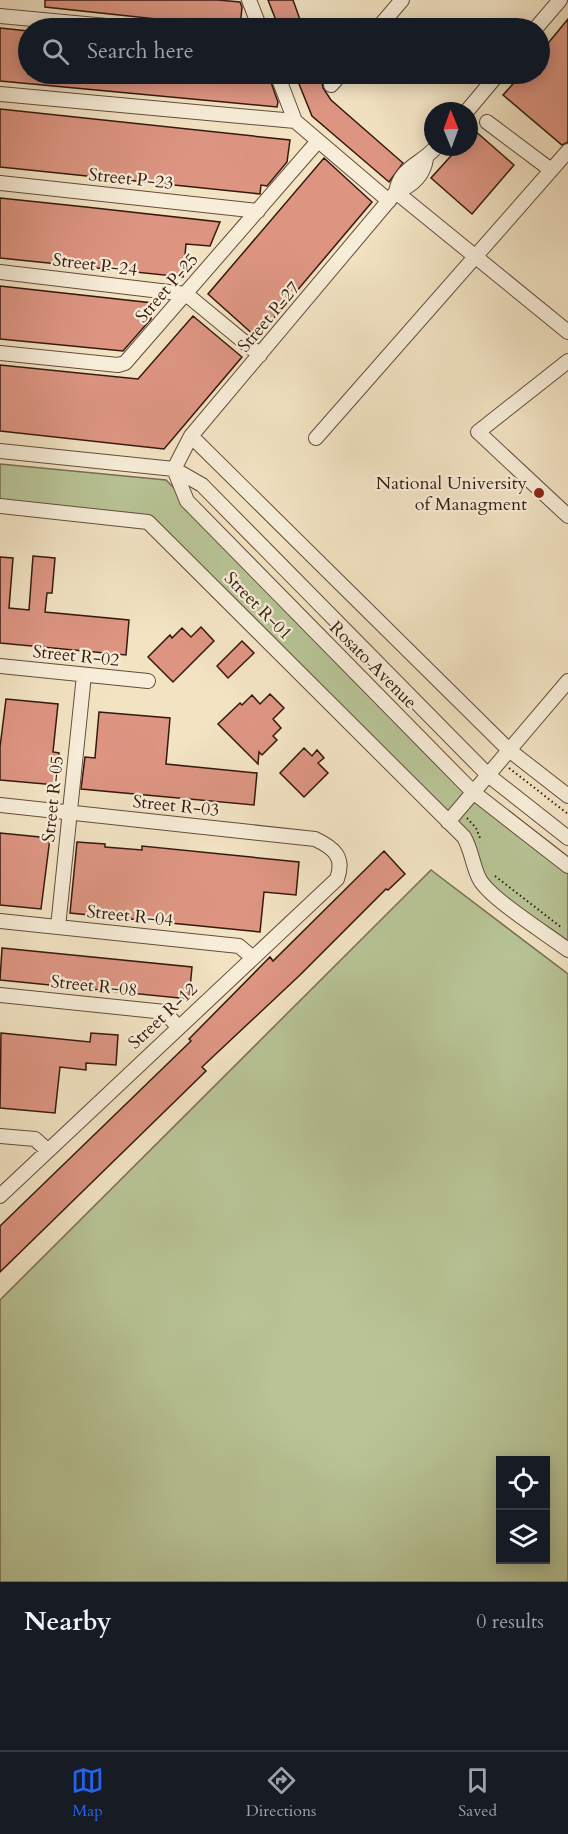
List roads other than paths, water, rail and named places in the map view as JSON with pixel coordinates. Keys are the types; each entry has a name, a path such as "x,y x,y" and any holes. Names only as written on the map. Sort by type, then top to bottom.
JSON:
{"street":[{"path":"249,0 256,18"},
{"path":"387,18 402,0"},
{"path":"545,18 560,0"},
{"path":"0,16 21,18"},
{"path":"281,84 296,121 318,141 477,256 568,332"},
{"path":"474,102 489,84"},
{"path":"0,94 296,121"},
{"path":"487,122 551,170"},
{"name":"Street P-25","path":"0,353 118,365 131,357 318,141"},
{"path":"316,438 568,151"},
{"name":"Street P-27","path":"174,469 191,436 393,197 398,179 424,170 428,156"},
{"name":"Street P-23","path":"0,183 258,211"},
{"name":"Street P-24","path":"0,272 186,294"},
{"path":"186,294 260,355"},
{"path":"568,362 478,432 568,516"},
{"path":"191,436 509,750 568,796"},
{"name":"Rosato Avenue","path":"0,451 174,469 202,485 488,775 568,838"},
{"name":"Rosato Avenue","path":"174,469 187,501 473,792 568,866"},
{"name":"Street R-01","path":"0,506 148,522 464,837 472,852 480,880 494,894 568,950"},
{"name":"Street R-02","path":"0,666 148,681"},
{"name":"Street R-05","path":"58,927 84,675"},
{"path":"448,822 568,681"},
{"name":"Street R-03","path":"0,805 315,838 331,846 340,858"},
{"name":"Street R-12","path":"0,1196 337,879 341,868 340,858"},
{"name":"Street R-04","path":"0,921 239,946 252,957"},
{"name":"Street R-08","path":"0,995 165,1012 178,1027"},
{"path":"0,1136 35,1139 47,1150"}],"place":[{"name":"National University of Managment","path":"539,493"}]}
